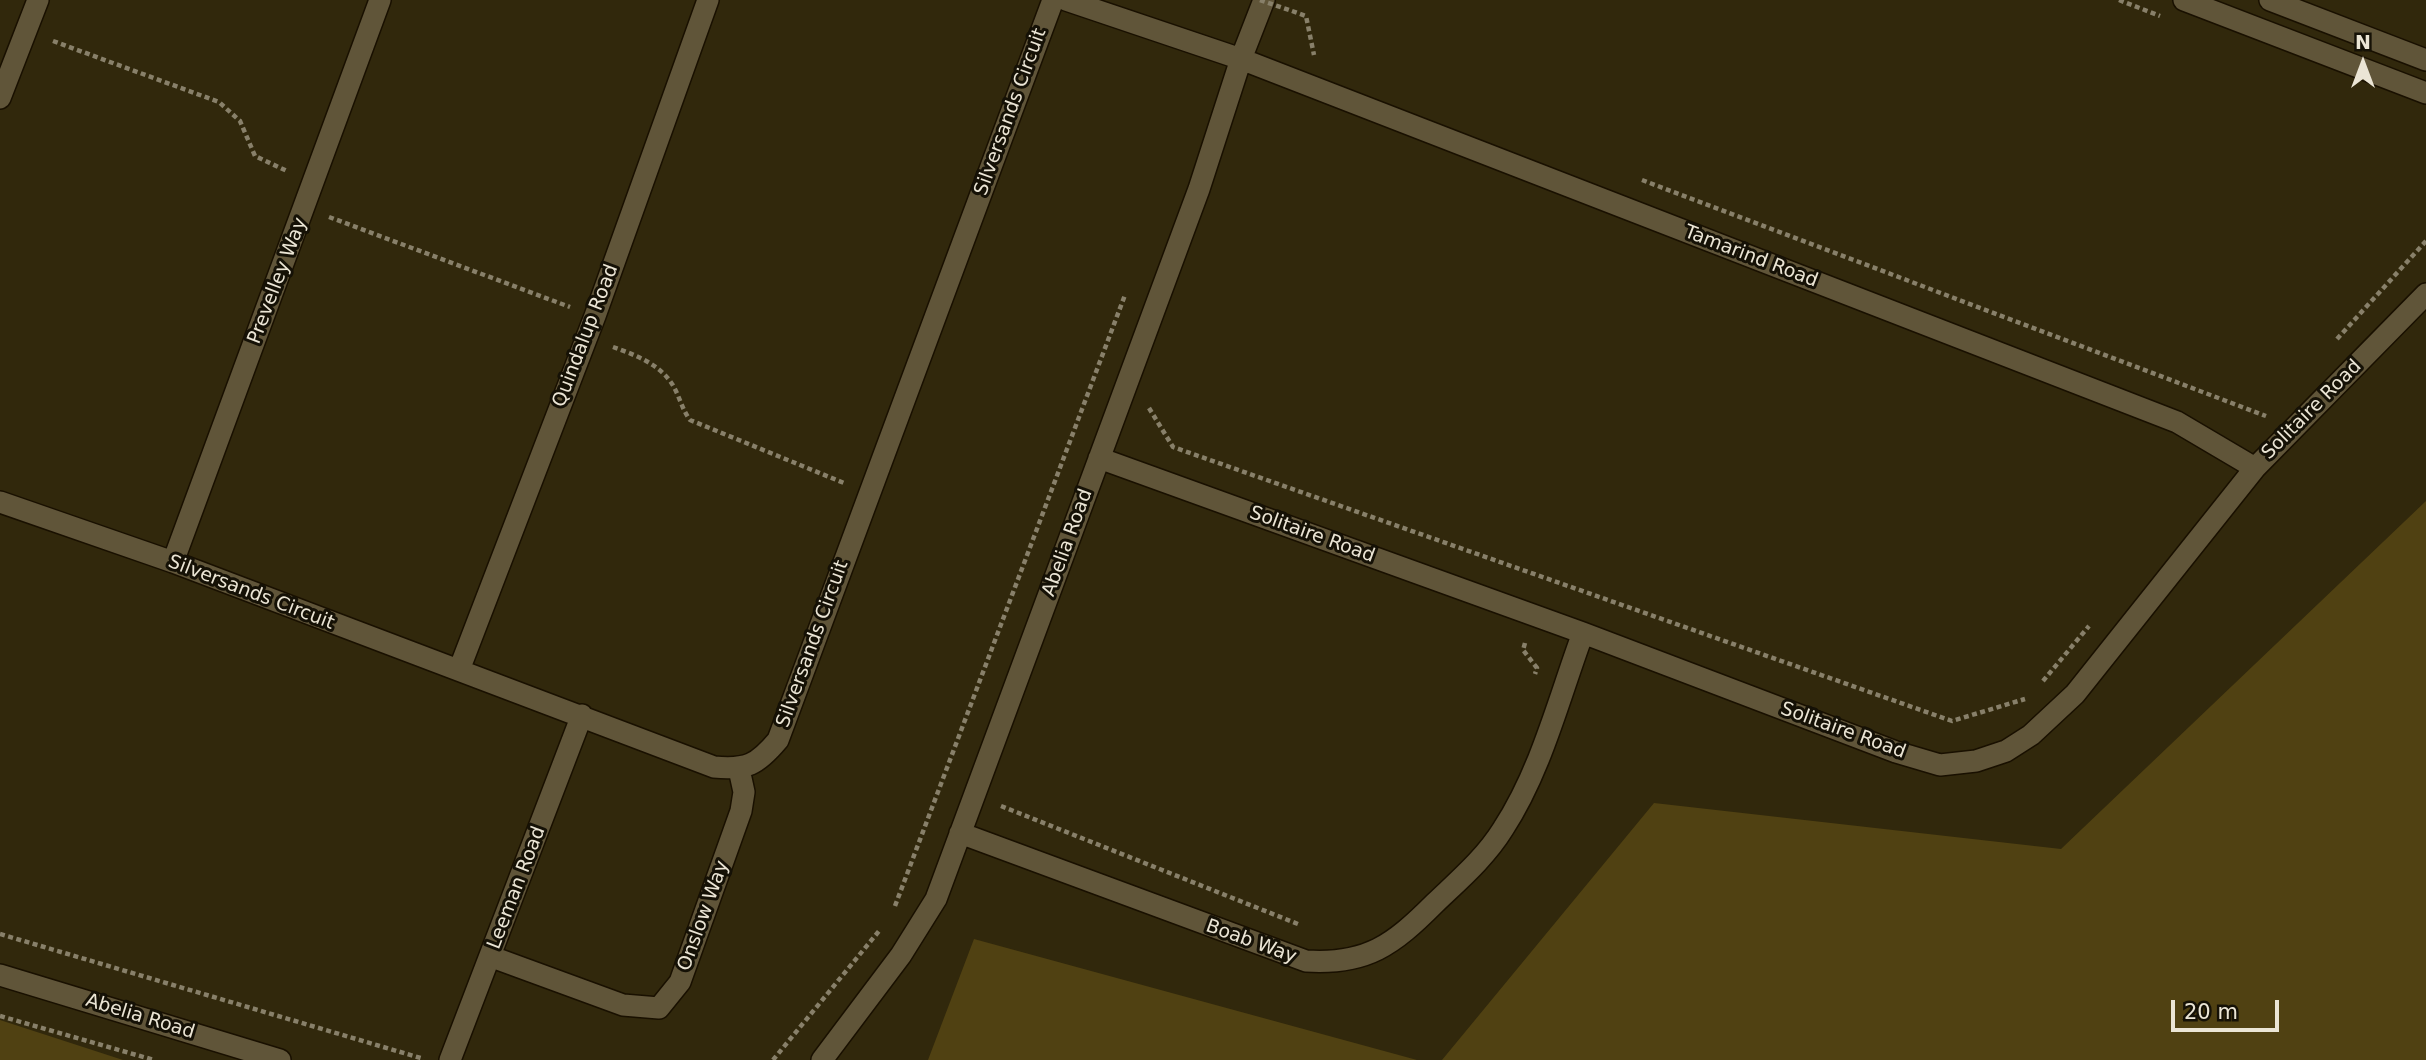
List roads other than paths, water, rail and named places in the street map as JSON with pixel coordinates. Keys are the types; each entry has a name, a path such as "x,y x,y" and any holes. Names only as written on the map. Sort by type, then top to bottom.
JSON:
{"street":[{"path":"0,98 38,0"},
{"name":"Prevelley Way","path":"173,562 306,208 380,0"},
{"name":"Quindalup Road","path":"459,670 595,316 708,0"},
{"name":"Silversands Circuit","path":"0,502 173,562 714,767 739,769 762,759 778,740 1053,0"},
{"name":"Tamarind Road","path":"1066,0 1241,59 2177,422 2255,468"},
{"name":"Abelia Road","path":"822,1060 921,926 936,899 1199,189 1262,0"},
{"path":"2184,0 2426,93"},
{"path":"2270,0 2426,60"},
{"name":"Solitaire Road","path":"1099,458 1583,633 1896,752 1940,765 1976,761 2006,751 2031,735 2075,694 2255,468 2426,295"},
{"name":"Boab Way","path":"960,833 1306,961 1335,963 1355,960 1379,951 1404,934 1486,852 1503,830 1532,772 1583,633"},
{"name":"Leeman Road","path":"450,1060 492,957 582,715"},
{"name":"Onslow Way","path":"492,957 623,1005 659,1008 680,982 741,811 744,792 739,769"},
{"name":"Abelia Road","path":"0,975 280,1060"}]}
